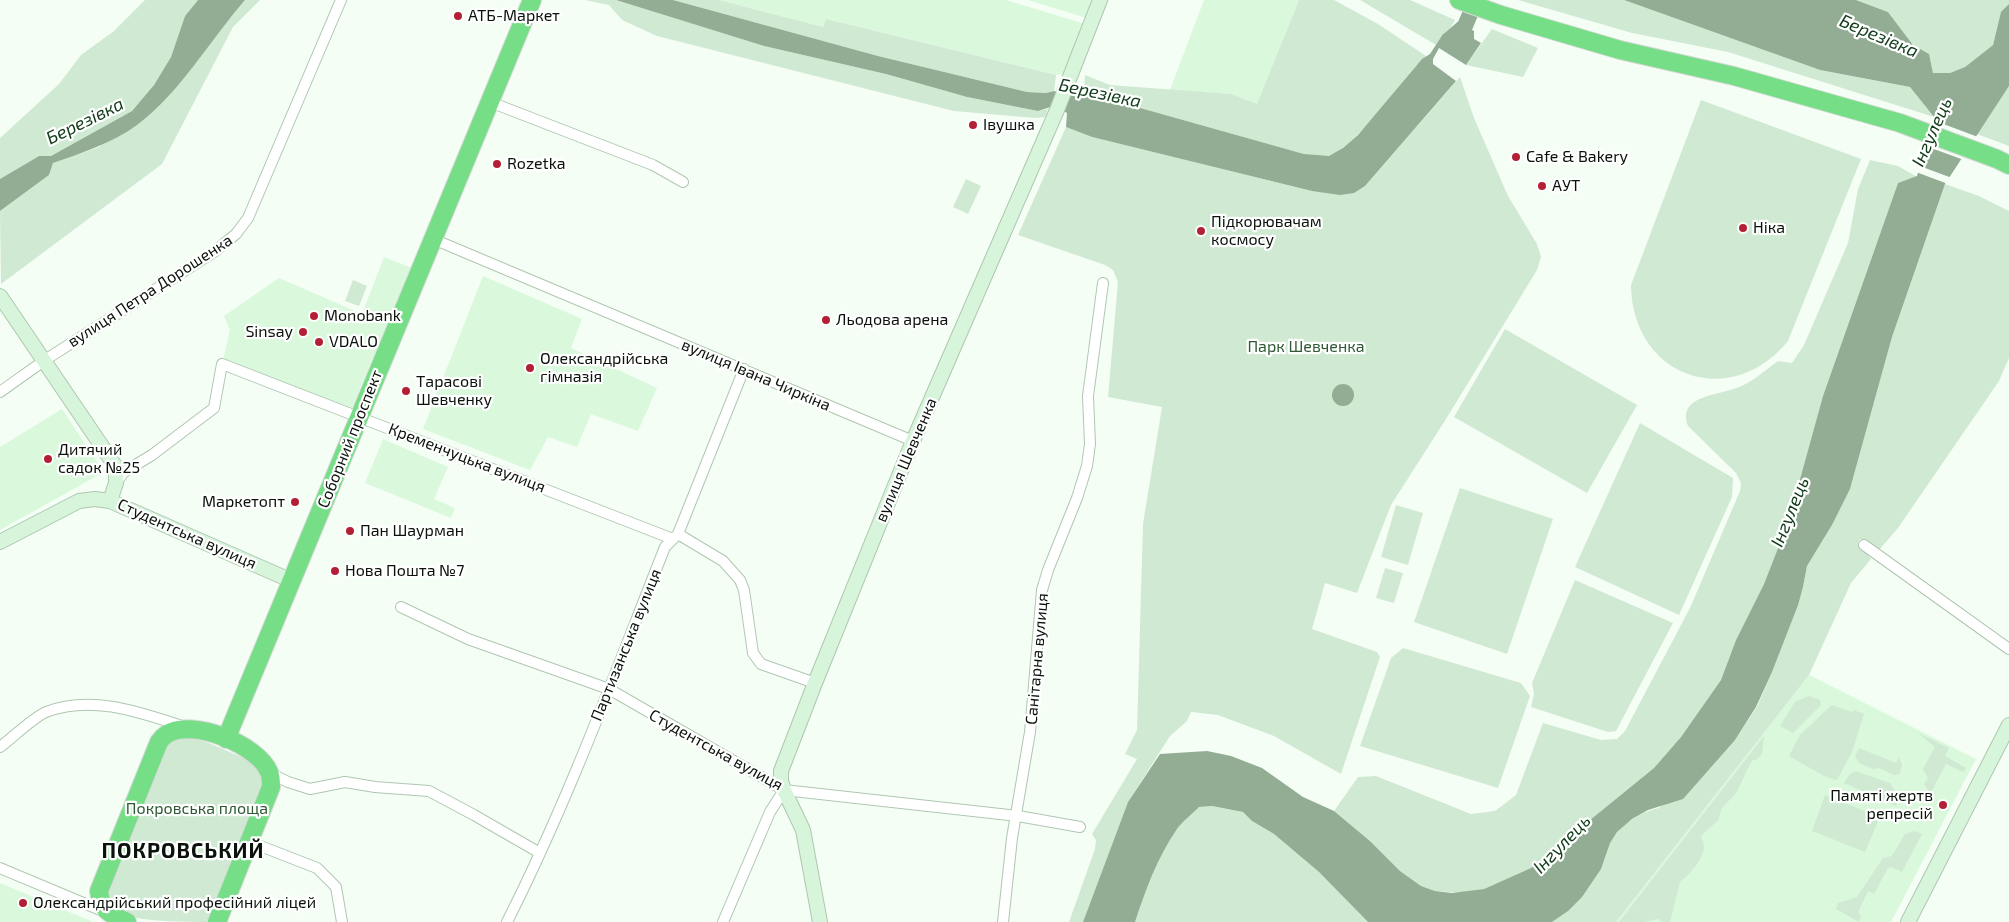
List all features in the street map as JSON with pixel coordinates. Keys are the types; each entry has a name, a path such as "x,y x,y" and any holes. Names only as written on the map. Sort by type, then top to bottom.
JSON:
{"highway":[{"path":"1459,0 1501,15 1620,50 1734,76 1900,123 2003,162"},
{"name":"Соборний проспект","path":"226,739 529,6"},
{"path":"127,922 109,913 100,902 99,891 159,742 168,734 178,730 209,731 245,747 264,763 270,773 271,787 217,922"}],"main road":[{"name":"вулиця Шевченка","path":"784,790 781,781 781,771 815,683 913,441 1057,110 1100,0"},
{"name":"Студентська вулиця","path":"0,296 116,467 116,483 110,501 292,580"},
{"path":"0,542 79,501 95,498 110,501"},
{"path":"1908,922 2009,725"},
{"path":"784,790 803,830 820,922"}],"street":[{"name":"вулиця Петра Дорошенка","path":"0,392 45,360 214,252 236,234 248,218 341,0"},
{"path":"490,102 653,165 683,182"},
{"name":"вулиця Івана Чиркіна","path":"433,239 913,441"},
{"name":"Санітарна вулиця","path":"1003,922 1012,838 1018,816 1030,732 1042,590 1048,570 1077,498 1087,466 1090,444 1088,396 1103,283"},
{"name":"Кременчуцька вулиця","path":"116,483 128,469 152,455 214,408 222,364 676,536 723,561 740,580 744,590 753,652 761,664 815,683"},
{"name":"Партизанська вулиця","path":"507,922 540,853 609,689 665,547 676,536 744,369"},
{"path":"1864,545 2009,649"},
{"name":"Студентська вулиця","path":"401,607 468,639 609,689 784,790 1018,816 1080,827"},
{"path":"0,747 45,712 88,705 143,713 193,730"},
{"path":"270,773 288,782 310,789 345,782 429,791 474,814 540,853"},
{"path":"723,922 770,812 784,790"},
{"path":"250,842 316,868 336,887 342,922"},
{"path":"0,868 109,913"}],"shaded area":[{"path":"719,0 1006,0 1085,24 1067,73 1056,75 826,19 823,27"},
{"path":"1028,0 1091,0 1092,8 1088,17 1083,17"},
{"path":"1204,0 1299,0 1257,104 1231,94 1170,90"},
{"path":"384,257 412,268 378,353 372,359 352,408 223,360 230,330 224,316 279,278 362,314"},
{"name":"Олександрійська гімназія","path":"483,276 582,319 571,348 657,388 638,431 591,414 577,447 548,437 530,470 423,429"},
{"name":"Дитячий садок №25","path":"62,409 104,472 0,530 0,447"},
{"path":"383,439 448,467 434,499 455,508 451,518 365,483"},
{"path":"1809,675 1976,759 1891,922 1616,922"},
{"name":"Олександрійський професійний ліцей","path":"0,883 93,922 0,922"}],"green space":[{"path":"145,0 198,0 185,16 171,57 154,85 132,111 51,156 39,156 0,179 0,138 59,84 81,55 114,31"},
{"path":"245,0 260,0 233,27 162,164 1,284 0,211 49,175 53,163 99,147 227,21"},
{"path":"585,0 616,0 764,46 886,74 967,97 1038,111 1048,109 1045,117 1035,118 954,111 657,36 622,20 609,5"},
{"path":"673,0 719,0 823,27 826,19 1056,75 1054,91 1046,93 1027,92 878,56"},
{"path":"1299,0 1334,0 1378,24 1426,56 1362,130 1350,142 1328,156 1304,154 1094,95 1084,94 1085,75 1110,85 1231,94 1257,104"},
{"path":"1360,0 1410,0 1455,20 1448,32 1443,34 1436,45"},
{"path":"1518,0 1624,0 1820,70 1910,87 1934,117 1728,52 1632,33"},
{"path":"1856,0 2009,0 2009,4 2001,13 1993,45 1965,67 1950,73 1933,73 1929,55 1913,45 1888,12"},
{"path":"1492,29 1538,48 1523,77 1466,65"},
{"name":"Парк Шевченка","path":"1460,77 1474,118 1508,196 1537,244 1541,257 1537,270 1391,505 1357,593 1325,583 1312,629 1377,652 1380,657 1341,774 1274,736 1218,715 1191,712 1187,721 1170,736 1128,802 1083,922 1069,922 1095,849 1096,840 1092,834 1137,759 1125,754 1137,730 1143,524 1162,407 1108,397 1118,282 1113,270 1105,265 1018,235 1066,127 1092,137 1312,191 1365,186"},
{"path":"2009,86 2009,146 1977,134"},
{"name":"Ніка","path":"1701,100 1861,159 1788,341 1765,363 1739,375 1713,379 1688,374 1666,362 1648,343 1636,317 1631,285"},
{"path":"1870,160 1898,166 1917,177 1898,183 1823,396 1789,523 1764,584 1736,640 1721,680 1681,737 1654,768 1531,868 1484,889 1464,893 1435,891 1421,886 1400,871 1370,841 1334,811 1358,777 1376,776 1471,814 1495,811 1516,795 1543,723 1601,740 1617,739 1625,731 1690,608 1740,491 1741,483 1736,473 1688,426 1686,416 1688,408 1702,398 1744,385 1778,361 1792,363 1804,345 1848,243 1858,189"},
{"path":"966,179 981,186 968,214 953,207"},
{"path":"1945,184 1979,196 2009,211 2009,358 1999,381 1898,528 1879,550 1860,539 1858,543 1871,559 1851,583 1809,675 1616,922 1552,922 1572,905 1589,886 1601,868 1610,842 1619,830 1638,816 1659,808 1735,740 1757,707 1797,605 1807,566 1832,525 1850,489 1892,337"},
{"path":"353,280 367,286 359,306 345,301"},
{"path":"1505,329 1637,405 1587,493 1454,417"},
{"path":"1640,423 1733,478 1732,497 1679,615 1575,567"},
{"path":"1460,488 1553,519 1507,654 1414,622"},
{"path":"1396,505 1423,513 1408,565 1381,557"},
{"path":"1385,568 1403,573 1394,603 1376,598"},
{"path":"1575,580 1673,623 1616,731 1608,732 1531,707 1534,694 1532,683"},
{"path":"1403,648 1521,683 1530,696 1498,788 1360,746 1391,658"},
{"path":"1809,696 1820,700 1821,705 1793,733 1780,726 1795,702"},
{"path":"1832,705 1864,714 1852,752 1837,780 1824,776 1789,756 1800,735"},
{"path":"1918,733 1949,748 1945,756 1966,768 1963,772 1946,764 1930,794 1924,784 1928,778 1923,769 1935,747"},
{"name":"Покровська площа","path":"190,735 260,765 267,775 213,922 148,920 115,912 109,904 106,886 161,745"},
{"path":"1764,736 1762,754 1756,760 1752,760 1736,793 1722,808 1718,820 1701,836 1704,846 1703,853 1695,867 1680,882 1670,922 1662,922 1658,919 1644,922 1619,922"},
{"path":"1859,748 1896,763 1899,757 1902,765 1900,774 1894,775 1879,768 1873,769 1859,763 1855,756"},
{"path":"1855,771 1890,783 1899,799 1896,806 1844,783 1850,774"},
{"path":"1825,795 1880,817 1865,852 1812,831"},
{"path":"1212,806 1243,812 1252,821 1274,834 1319,872 1368,922 1135,922 1153,874 1179,826 1199,807"},
{"path":"1915,831 1922,834 1902,872 1891,867 1888,868 1874,894 1868,891 1858,912 1861,917 1859,922 1836,909 1838,903 1857,897 1883,858 1892,856 1905,834"}],"water":[{"path":"198,0 245,0 181,82 153,112 137,125 117,137 53,163 49,175 0,211 0,179 39,156 51,156 132,111 154,85 171,57 185,16"},
{"path":"616,0 673,0 878,56 1027,92 1046,93 1054,91 1079,97 1084,94 1094,95 1304,154 1329,156 1343,148 1358,135 1422,59 1430,54 1443,34 1454,30 1461,24 1474,31 1474,39 1481,43 1466,65 1439,48 1433,59 1433,64 1456,81 1365,186 1354,193 1340,195 1312,191 1092,137 1066,127 1067,113 1054,106 1038,111 967,97 886,74 764,46"},
{"name":"Інгулець","path":"1624,0 1856,0 1888,12 1913,45 1929,54 1933,73 1950,73 1965,67 1993,45 2001,12 2009,4 2009,86 1945,184 1892,337 1850,489 1832,525 1807,566 1798,605 1756,707 1735,740 1683,799 1648,810 1632,819 1617,832 1610,843 1601,869 1582,897 1568,911 1552,922 1368,922 1319,872 1274,834 1252,821 1243,812 1212,806 1199,807 1177,829 1158,862 1135,922 1083,922 1128,802 1160,754 1207,751 1231,756 1262,768 1303,797 1334,811 1370,841 1400,871 1421,886 1435,891 1452,893 1484,889 1531,868 1654,768 1681,737 1721,680 1736,640 1764,584 1788,523 1823,396 1898,183 1917,176 1934,117 1910,87 1820,70"},
{"path":"1339,384 1347,384 1354,391 1354,399 1347,406 1339,406 1332,399 1332,391"}],"pier":[{"path":"1930,119 1978,137 1964,160 1923,145"},
{"path":"1917,165 1952,178 1948,184 1916,172"}],"waterway":[{"name":"Березівка","path":"1449,40 1465,26 1476,0"}],"place":[{"name":"АТБ-Маркет","path":"458,16"},
{"name":"Івушка","path":"973,125"},
{"name":"Cafe & Bakery","path":"1516,157"},
{"name":"Rozetka","path":"497,164"},
{"name":"АУТ","path":"1542,186"},
{"name":"Ніка","path":"1743,228"},
{"name":"Підкорювачам космосу","path":"1201,231"},
{"name":"Monobank","path":"314,316"},
{"name":"Льодова арена","path":"826,320"},
{"name":"Sinsay","path":"303,332"},
{"name":"VDALO","path":"319,342"},
{"name":"Олександрійська гімназія","path":"530,368"},
{"name":"Тарасові Шевченку","path":"406,391"},
{"name":"Дитячий садок №25","path":"48,459"},
{"name":"Маркетопт","path":"295,502"},
{"name":"Пан Шаурман","path":"350,531"},
{"name":"Нова Пошта №7","path":"335,571"},
{"name":"Памяті жертв репресій","path":"1943,805"},
{"name":"Олександрійський професійний ліцей","path":"23,903"}],"district":[{"name":"ПОКРОВСЬКИЙ","path":"183,851"}]}
